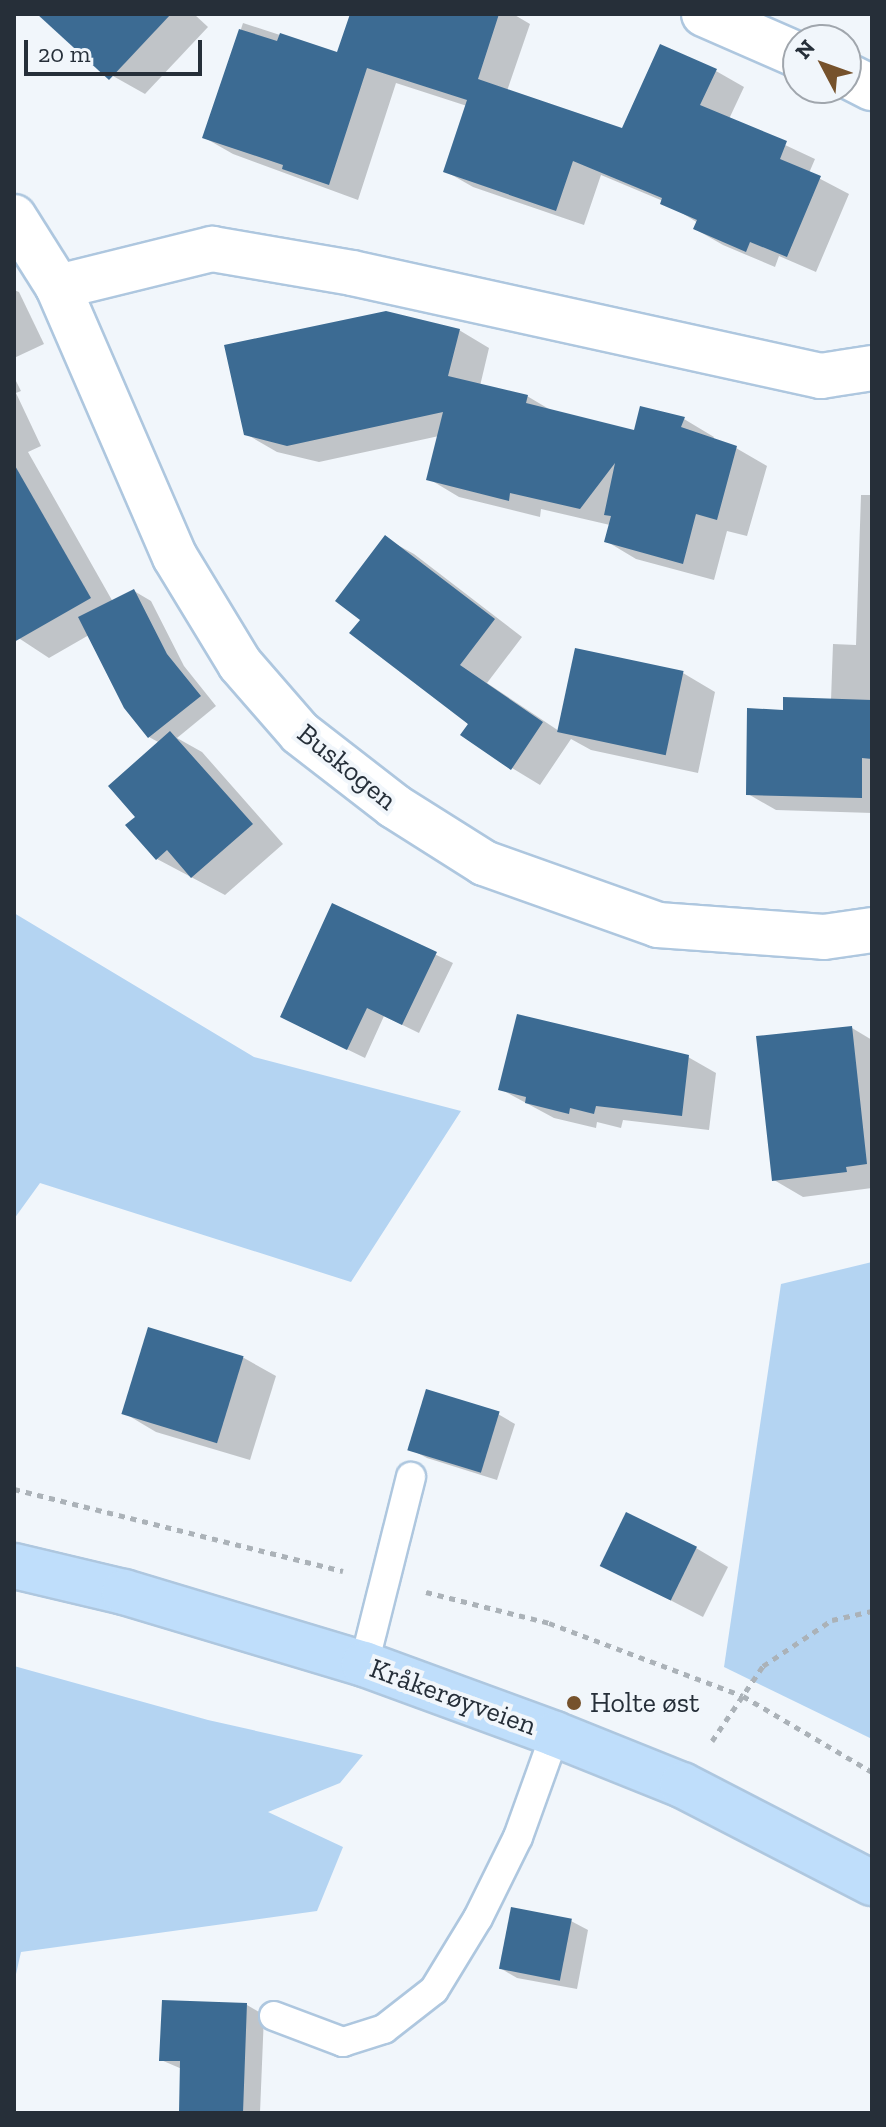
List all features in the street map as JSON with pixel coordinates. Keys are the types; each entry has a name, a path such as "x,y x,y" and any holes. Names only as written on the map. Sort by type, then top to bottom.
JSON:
{"main road":[{"name":"Kråkerøyveien","path":"14,1566 124,1592 364,1664 555,1734 682,1785 872,1883"}],"street":[{"path":"704,14 782,48"},
{"name":"Buskogen","path":"14,217 58,287 175,557 240,664 300,733 394,806 484,863 658,925 824,937 872,930"},
{"path":"58,287 212,249 352,273 821,376 872,368"}],"lane":[{"path":"364,1664 411,1477"},
{"path":"274,2016 343,2042 384,2029 434,1990 478,1918 518,1837 555,1734"}],"path":[{"path":"872,1611 832,1620 763,1666 743,1696 872,1772"}],"shaded area":[{"path":"14,913 254,1057 461,1111 351,1282 40,1183 14,1219"},
{"path":"872,1262 872,1739 724,1667 781,1284"},
{"path":"14,1666 208,1720 363,1755 340,1783 268,1812 343,1847 317,1911 21,1952 14,1983"}],"building":[{"path":"37,14 171,14 109,80"},
{"path":"350,14 499,14 478,79 622,128 660,44 717,69 700,105 787,141 780,159 821,176 787,257 750,242 746,252 693,229 697,220 660,204 662,198 573,161 556,211 443,172 467,100 367,68 329,185 282,169 283,165 202,138 239,29 277,41 280,33 337,52"},
{"path":"386,311 460,329 448,376 528,395 526,403 634,430 640,406 685,417 681,427 737,446 717,520 696,514 683,564 604,542 611,516 604,515 615,463 580,509 510,493 509,501 426,480 443,412 287,446 244,435 224,345"},
{"path":"14,464 91,598 14,642"},
{"path":"385,535 495,619 460,665 543,722 511,770 460,735 468,724 349,633 360,620 335,601"},
{"path":"134,589 167,654 201,696 148,738 124,708 78,617"},
{"path":"575,648 684,671 666,755 557,732"},
{"path":"783,697 872,700 872,759 862,758 862,798 746,795 747,708 783,710"},
{"path":"170,731 253,824 191,878 167,850 156,860 125,825 135,817 108,786"},
{"path":"332,903 437,952 402,1025 367,1008 347,1050 280,1017"},
{"path":"517,1014 689,1055 682,1116 596,1106 594,1114 570,1108 569,1114 525,1103 526,1097 498,1090"},
{"path":"852,1026 867,1164 846,1167 847,1172 772,1181 756,1036"},
{"path":"148,1327 244,1356 217,1443 121,1414"},
{"path":"426,1389 500,1412 481,1473 407,1450"},
{"path":"626,1512 697,1547 671,1601 600,1566"},
{"path":"511,1907 572,1919 560,1981 499,1969"},
{"path":"162,2000 247,2003 243,2113 179,2113 180,2061 159,2061"}],"place":[{"name":"Holte øst","path":"574,1703"}]}
